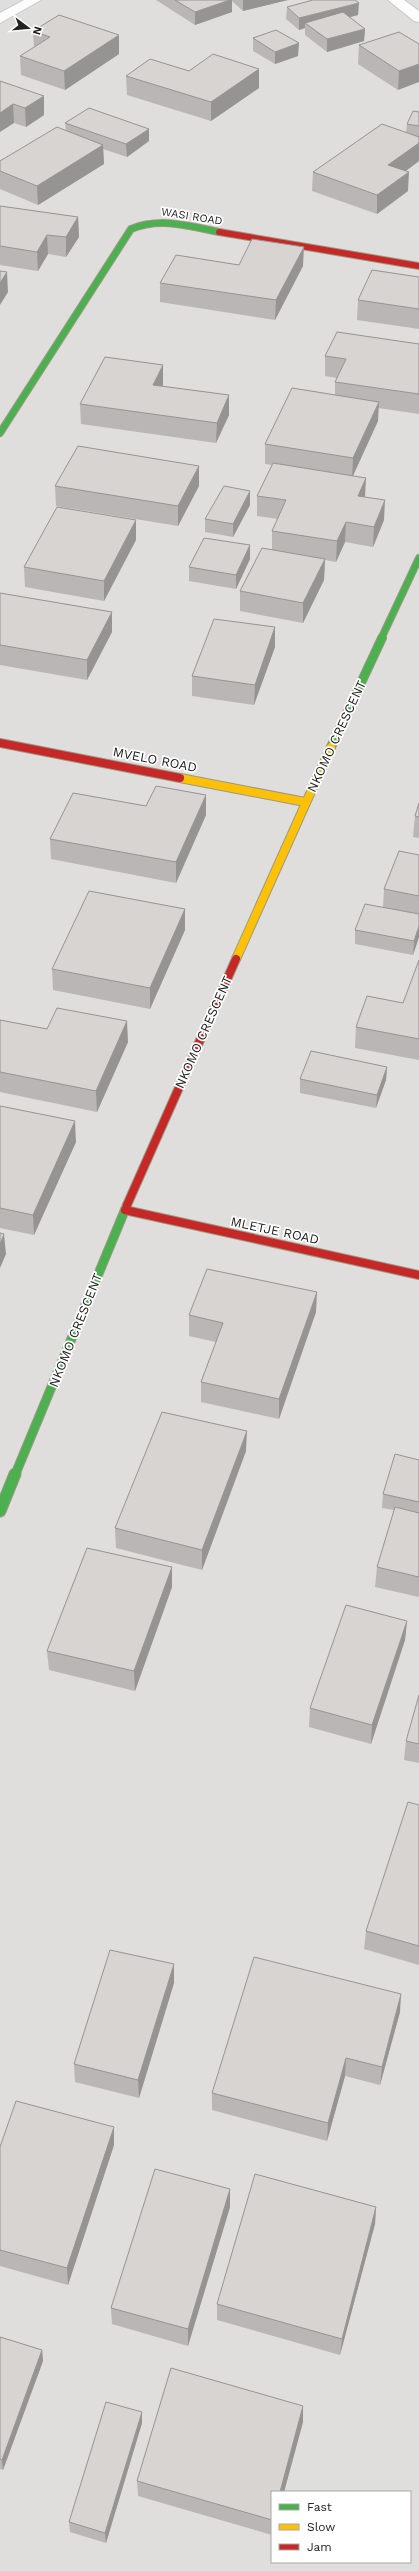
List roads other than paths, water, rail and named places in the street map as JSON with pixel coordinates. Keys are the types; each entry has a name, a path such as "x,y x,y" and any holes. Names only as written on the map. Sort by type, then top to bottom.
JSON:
{"street":[{"path":"0,19 34,0"},
{"path":"395,0 419,18"},
{"name":"WASI ROAD","path":"0,433 131,229 142,223 159,222 419,266"},
{"name":"NKOMO CRESCENT","path":"0,1511 125,1210 305,802 419,558"},
{"name":"MVELO ROAD","path":"0,742 305,802"},
{"name":"MLETJE ROAD","path":"125,1210 419,1275"}]}
